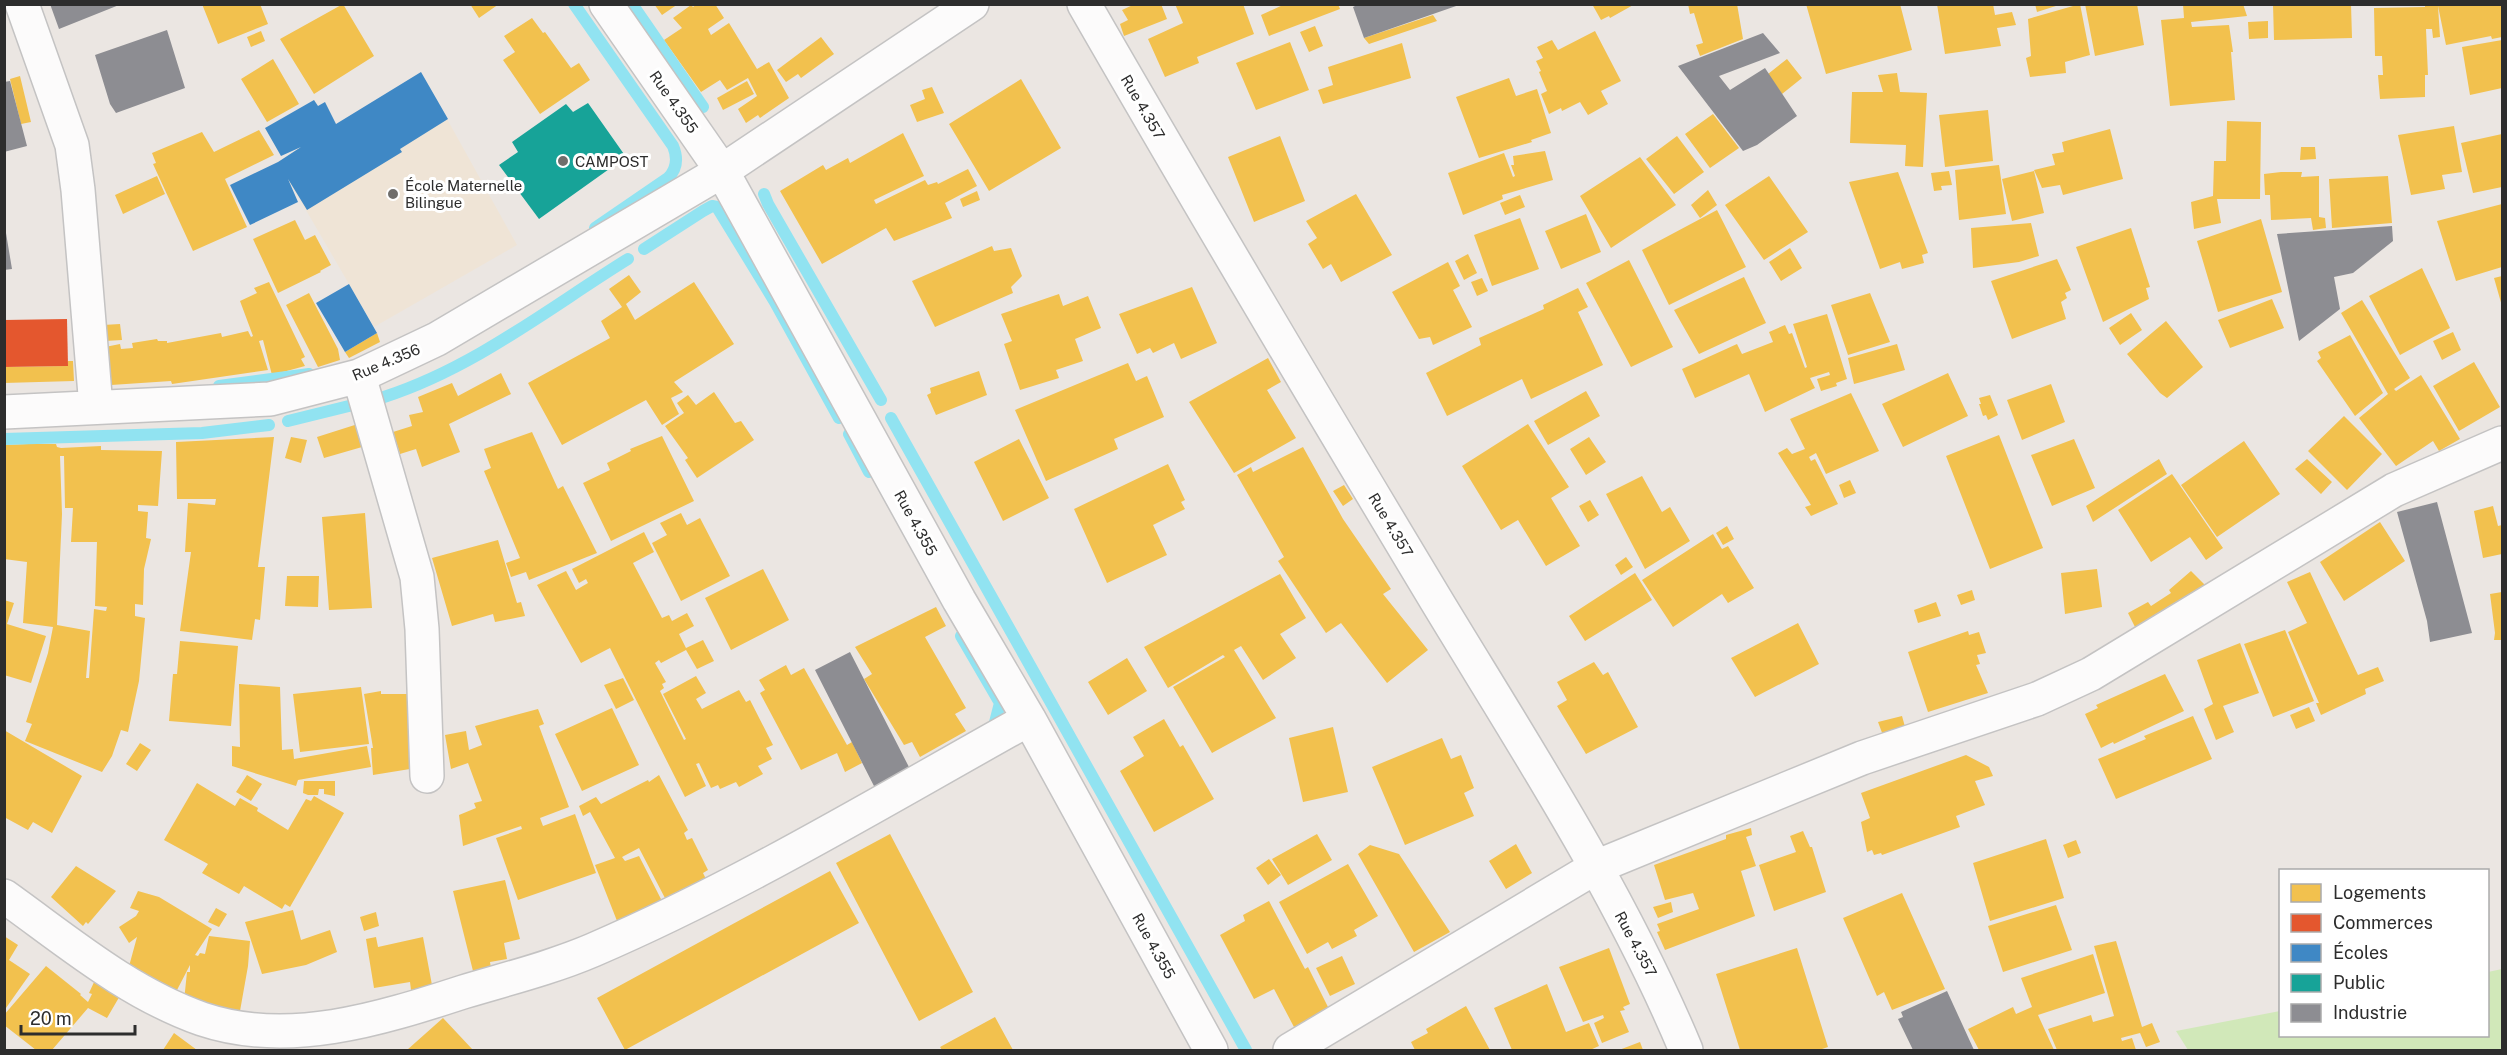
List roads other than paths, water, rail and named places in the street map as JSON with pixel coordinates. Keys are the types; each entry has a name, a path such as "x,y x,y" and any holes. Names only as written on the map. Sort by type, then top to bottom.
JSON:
{"street":[{"path":"22,4 72,145 78,190 96,407"},
{"name":"Rue 4.355","path":"606,4 722,171 959,600 1029,718 1211,1050"},
{"name":"Rue 4.356","path":"4,412 270,399 359,376 437,339 722,171 972,4"},
{"name":"Rue 4.357","path":"1084,4 1232,262 1596,867 1662,993 1686,1050"},
{"path":"359,376 417,578 422,629 427,776"},
{"path":"1290,1050 1596,867 1862,758 2037,699 2091,674 2394,490 2502,443"},
{"path":"4,896 138,991 203,1019 271,1032 335,1027 423,1005 590,951 730,887 1029,718"}],"waterway":[{"path":"574,4 673,146 676,155 675,167 668,178 595,228"},
{"path":"632,4 703,107"},
{"path":"764,194 881,400"},
{"path":"644,249 703,211 712,206 717,207 775,302 839,418"},
{"path":"384,397 417,385 480,354 628,259"},
{"path":"219,386 309,374"},
{"path":"288,421 361,403"},
{"path":"891,418 1246,1050"},
{"path":"4,439 202,433 269,425"},
{"path":"849,434 869,472"},
{"path":"961,636 1000,703 992,734"}],"place":[{"name":"CAMPOST","path":"563,161"},
{"name":"École Maternelle Bilingue","path":"393,194"}]}
